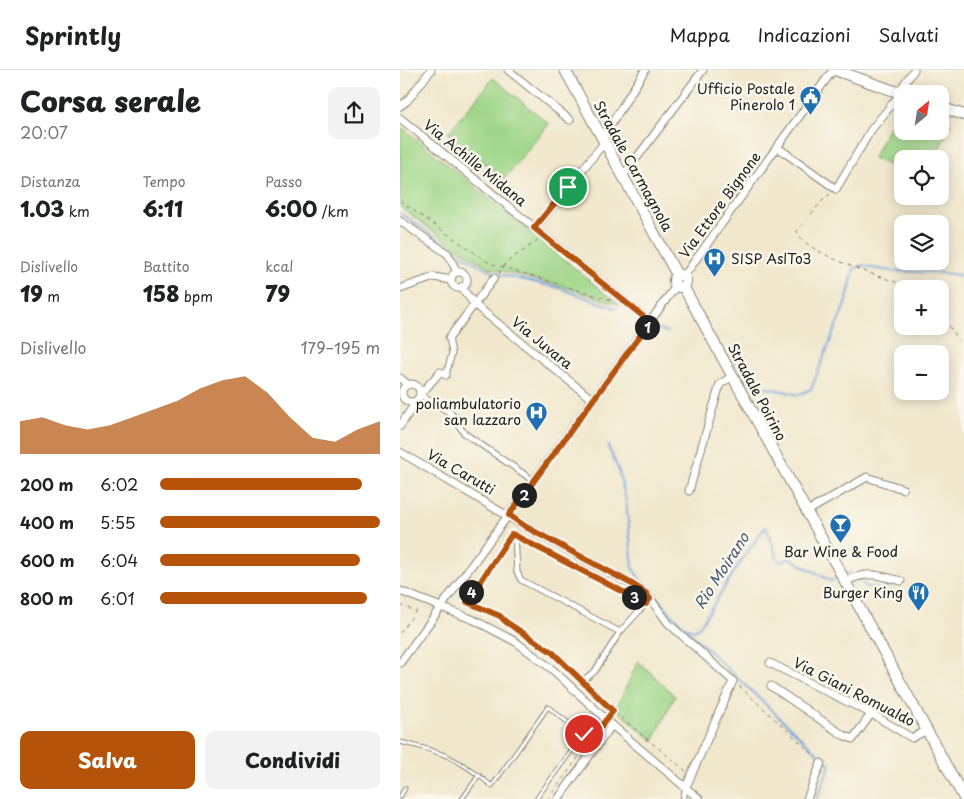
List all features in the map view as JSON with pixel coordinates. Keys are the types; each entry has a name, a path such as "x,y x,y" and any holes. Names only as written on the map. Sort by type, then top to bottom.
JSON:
{"main road":[{"name":"Stradale Carmagnola","path":"565,70 680,281"},
{"path":"834,70 894,89"},
{"path":"949,110 964,115"},
{"name":"Stradale Poirino","path":"680,281 962,794"}],"street":[{"path":"400,106 407,101 431,70"},
{"path":"508,70 570,120"},
{"path":"534,228 603,141 646,70"},
{"path":"623,176 703,70"},
{"name":"Via Ettore Bignone","path":"400,663 834,70"},
{"path":"904,85 914,70"},
{"path":"836,189 871,130 894,104"},
{"name":"Via Achille Midana","path":"400,118 650,322"},
{"name":"Via Ettore Bignone","path":"777,147 836,189"},
{"path":"400,221 448,254 457,272"},
{"path":"457,272 465,274 467,279 461,288 454,286 451,280 452,275 457,272"},
{"path":"400,289 434,277 451,280"},
{"path":"400,426 412,408 413,402 440,372 446,375 452,354 449,338 496,278"},
{"name":"Via Juvara","path":"461,288 475,305 592,400"},
{"path":"689,491 720,384 733,376"},
{"path":"400,378 408,385 418,387 420,395 451,413 464,434 534,481"},
{"path":"408,385 402,395 408,401 413,402"},
{"name":"Via Carutti","path":"400,452 509,515 526,527 646,593 648,601 669,624 732,681"},
{"path":"806,512 867,477 903,489"},
{"path":"515,534 517,572 521,580 620,632"},
{"path":"844,577 863,574 883,576 901,581"},
{"path":"400,591 423,602 474,620 516,642 553,670 612,725 699,799"},
{"path":"583,681 595,671 620,632 648,601"},
{"name":"Via Giani Romualdo","path":"770,663 871,714 912,738 927,730"},
{"path":"683,799 686,787 732,681"},
{"path":"771,686 843,735 853,739 871,714"},
{"path":"558,799 612,725"},
{"path":"807,799 821,763"}],"lane":[{"path":"400,742 436,750 460,761 492,786 548,707 597,745"},
{"path":"536,799 584,734"},
{"path":"462,799 479,775"},
{"path":"400,797 405,788"}],"path":[{"path":"836,189 821,202 797,232 799,238 809,246 858,270 894,280"},
{"path":"400,201 464,248 489,263 501,268 573,287 615,302 619,297"},
{"path":"496,278 501,268 531,246 541,234"},
{"path":"949,326 964,348"},
{"path":"648,601 512,534 467,602 500,616 506,622 552,652 614,711 691,776"},
{"path":"400,633 423,602"},
{"path":"400,605 416,612"},
{"path":"583,681 614,711"},
{"path":"732,681 821,763"},
{"path":"548,799 591,739 614,711"}],"green space":[{"path":"493,78 549,124 504,179 448,133"},
{"path":"894,117 894,140 943,140 939,150 894,150 894,167 873,158"},
{"path":"400,126 620,305 568,288 490,268 454,246 400,207"},
{"path":"638,661 675,696 653,741 616,709"}],"waterway":[{"name":"Rio Moirano","path":"400,213 457,252 494,273 559,288 615,308"},
{"name":"Rio Moirano","path":"732,361 742,378 746,381 798,395 811,389 847,299 854,269 862,265 887,270 937,272 964,276"},
{"path":"655,328 668,332"},
{"path":"608,446 618,469 626,501 633,568 641,581 693,636 830,765 817,799"},
{"name":"Rio Moirano","path":"684,627 694,630 699,627 748,551 766,527 778,560 783,562 789,558 831,581 838,577"},
{"name":"Rio Moirano","path":"845,574 849,572 853,575"},
{"name":"Rio Moirano","path":"859,579 865,586 879,590 891,585"}],"place":[{"name":"Ufficio Postale Pinerolo 1","path":"811,116"},
{"name":"SISP AslTo3","path":"715,278"},
{"name":"poliambulatorio san lazzaro","path":"537,431"},
{"name":"Bar Wine & Food","path":"841,543"},
{"name":"Burger King","path":"919,612"}],"route":[{"path":"568,187 534,228 650,322 509,515 526,527 632,584 646,593 650,599 646,604 512,534 467,599 467,602 500,616 506,622 552,652 613,711 591,739 584,734"}]}
